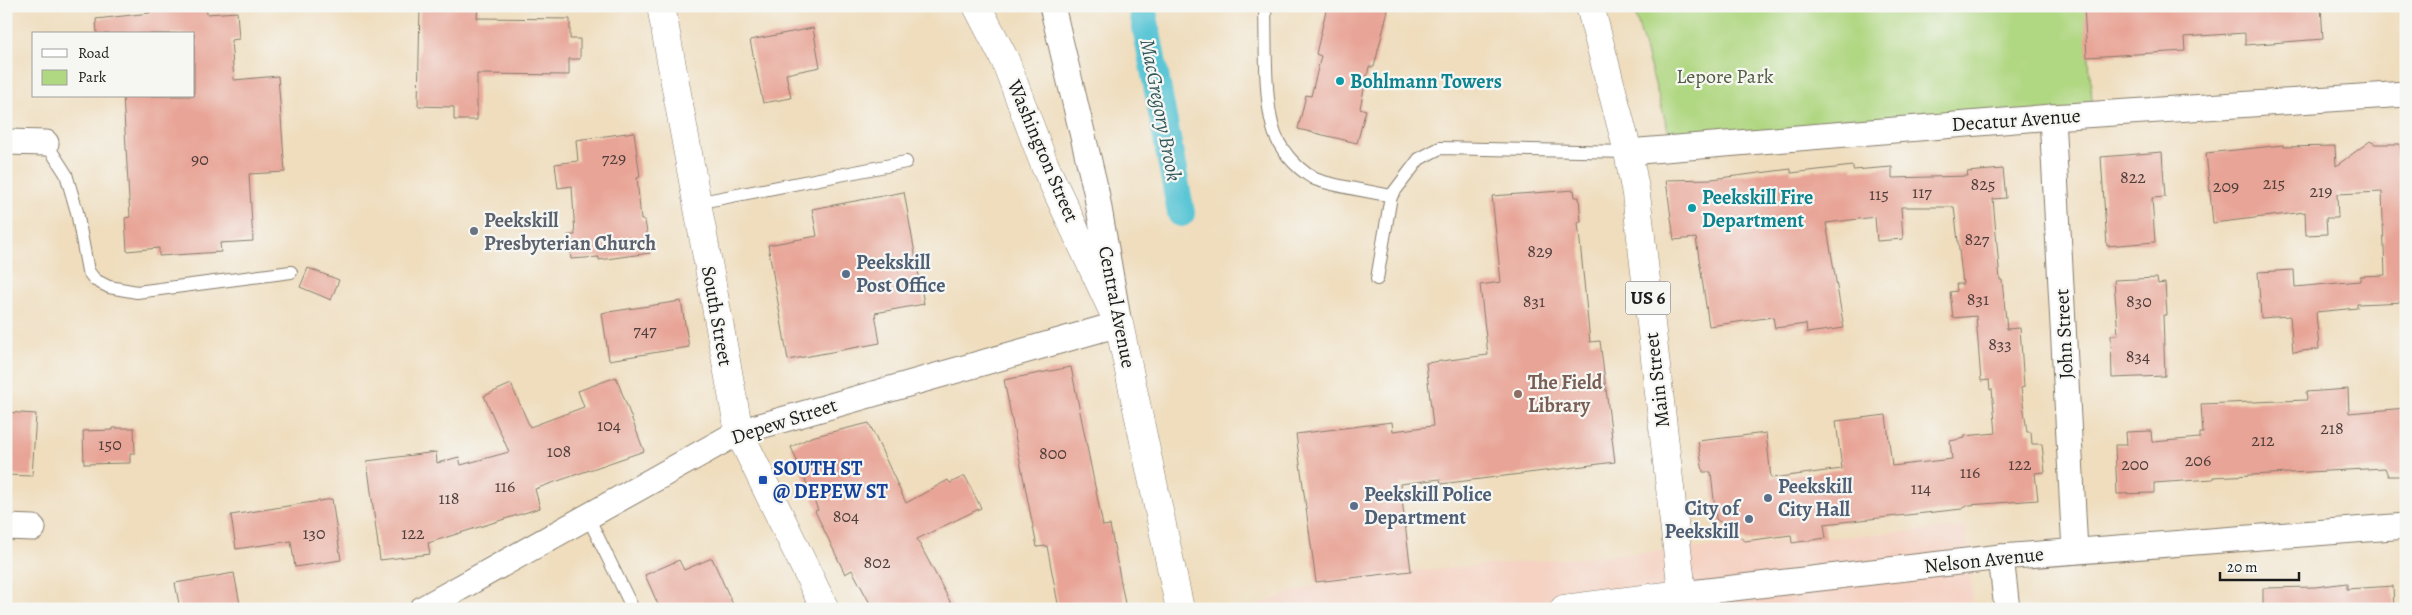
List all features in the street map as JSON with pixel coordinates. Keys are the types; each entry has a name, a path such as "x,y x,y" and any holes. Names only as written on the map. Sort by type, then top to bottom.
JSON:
{"street":[{"name":"South Street","path":"661,6 739,432 825,609"},
{"name":"Washington Street","path":"977,6 1005,60 1045,166 1119,324"},
{"name":"Central Avenue","path":"1052,6 1096,191 1119,324 1180,609"},
{"name":"Main Street","path":"1590,6 1628,152 1636,194 1683,601"},
{"name":"Decatur Avenue","path":"1628,152 2052,117 2406,94"},
{"name":"John Street","path":"2052,117 2075,551"},
{"path":"6,142 46,143"},
{"name":"Depew Street","path":"422,609 739,432 1119,324"},
{"name":"Nelson Avenue","path":"1564,609 1683,601 2001,557 2406,526"},
{"path":"6,527 33,528"},
{"path":"2001,557 2007,609"}],"lane":[{"path":"1265,6 1269,95 1273,128 1281,146 1297,167 1315,179 1391,196"},
{"path":"46,143 66,174 77,212 88,271 95,280 109,287 137,292 291,272"},
{"path":"1377,279 1391,196 1419,159 1440,148 1628,152"},
{"path":"696,203 906,162"},
{"path":"588,517 633,609"}],"shaded area":[{"path":"1965,527 1974,609 1245,609 1337,577"}],"green space":[{"name":"Lepore Park","path":"1633,6 2085,6 2093,114 1673,148"}],"building":[{"path":"206,6 207,14 237,12 239,39 231,40 234,80 278,76 285,172 249,174 253,241 220,243 221,252 159,256 159,248 127,251 125,218 130,217 123,98 195,98 195,32 97,32 96,19 150,13 150,8"},
{"path":"420,6 478,6 477,18 570,19 570,39 580,39 580,59 569,59 569,75 477,74 477,120 454,120 454,107 418,106"},
{"name":"Bohlmann Towers","path":"1327,6 1389,6 1374,67 1369,67 1360,108 1366,110 1357,143 1298,129 1306,95 1311,96 1321,56 1316,54"},
{"path":"2084,6 2321,6 2323,39 2245,45 2245,33 2184,37 2185,51 2087,57"},
{"path":"813,28 820,67 786,74 791,98 763,103 750,40"},
{"path":"634,132 640,177 637,178 641,220 645,220 650,253 599,260 599,257 571,259 568,235 575,235 572,186 558,188 555,164 578,161 576,140"},
{"path":"2370,141 2375,144 2400,144 2402,170 2406,170 2406,302 2357,304 2357,308 2316,312 2319,349 2293,352 2290,316 2261,318 2258,272 2294,270 2295,287 2360,281 2360,276 2385,275 2382,192 2337,194 2338,218 2326,218 2327,234 2306,235 2305,212 2213,223 2206,153 2284,145 2284,147 2335,146 2336,166"},
{"path":"2162,152 2165,197 2152,198 2155,242 2107,246 2101,157"},
{"path":"1853,166 1853,170 1892,167 1892,178 1968,176 1967,172 2003,169 2006,198 1993,199 2000,280 2002,280 2007,329 2020,328 2024,387 2021,388 2027,432 2031,432 2032,444 2042,444 2045,472 2035,473 2038,500 1969,505 1962,509 1824,524 1826,538 1792,543 1791,535 1745,541 1716,519 1711,472 1703,472 1698,441 1766,433 1771,478 1842,469 1836,421 1886,415 1892,466 1952,459 1950,441 1965,438 1964,436 1996,433 1992,389 1990,390 1989,380 1981,381 1976,316 1953,318 1950,292 1957,291 1956,284 1963,284 1954,207 1901,207 1903,239 1877,241 1875,217 1826,223 1844,328 1807,333 1806,324 1775,328 1773,317 1709,326 1696,238 1674,240 1666,180 1712,179 1791,169 1791,173"},
{"path":"1574,190 1575,197 1579,197 1581,222 1578,222 1590,342 1600,341 1615,462 1441,484 1440,479 1400,484 1411,571 1316,582 1296,434 1392,422 1393,431 1433,426 1426,363 1488,355 1480,285 1501,282 1492,196"},
{"name":"Peekskill Post Office","path":"904,192 924,304 875,313 880,343 788,360 768,245 817,236 812,209"},
{"path":"308,268 339,280 331,300 300,287"},
{"path":"2157,278 2158,284 2165,283 2167,315 2163,315 2165,376 2112,378 2111,335 2118,335 2114,280"},
{"path":"681,301 689,347 609,360 602,313"},
{"path":"1071,367 1103,526 1110,525 1126,609 1059,609 1047,546 1037,547 1004,380"},
{"path":"616,377 644,451 535,489 540,508 428,543 430,554 380,560 367,461 436,452 437,463 459,457 461,465 509,452 484,396 511,384 530,427 584,407 578,391"},
{"path":"2348,389 2349,413 2406,408 2406,476 2388,476 2385,468 2213,477 2213,479 2154,483 2154,493 2117,494 2115,445 2127,445 2126,432 2151,431 2152,442 2200,438 2200,433 2203,433 2201,404 2307,400 2306,392"},
{"path":"6,412 36,414 32,476 6,475"},
{"path":"869,423 906,503 948,480 950,483 965,476 981,508 917,539 954,609 873,609 852,570 845,574 815,511 818,510 791,447 811,437"},
{"path":"113,428 134,428 135,453 130,453 130,463 84,464 83,431 113,430"},
{"path":"332,499 341,560 295,567 291,541 236,549 231,515"},
{"path":"712,558 735,609 660,609 645,575 679,560 684,570"},
{"path":"234,573 241,609 180,609 175,583"},
{"path":"2347,583 2347,589 2393,586 2394,609 2263,609 2263,588 2315,587"}],"waterway":[{"name":"MacGregory Brook","path":"1142,6 1181,213"}],"place":[{"name":"Bohlmann Towers","path":"1340,81"},
{"name":"Peekskill Fire Department","path":"1692,208"},
{"name":"Peekskill Presbyterian Church","path":"474,231"},
{"name":"Peekskill Post Office","path":"846,274"},
{"name":"The Field Library","path":"1518,394"},
{"name":"SOUTH ST @ DEPEW ST","path":"763,480"},
{"name":"Peekskill City Hall","path":"1768,498"},
{"name":"Peekskill Police Department","path":"1354,506"},
{"name":"City of Peekskill","path":"1749,519"}]}
